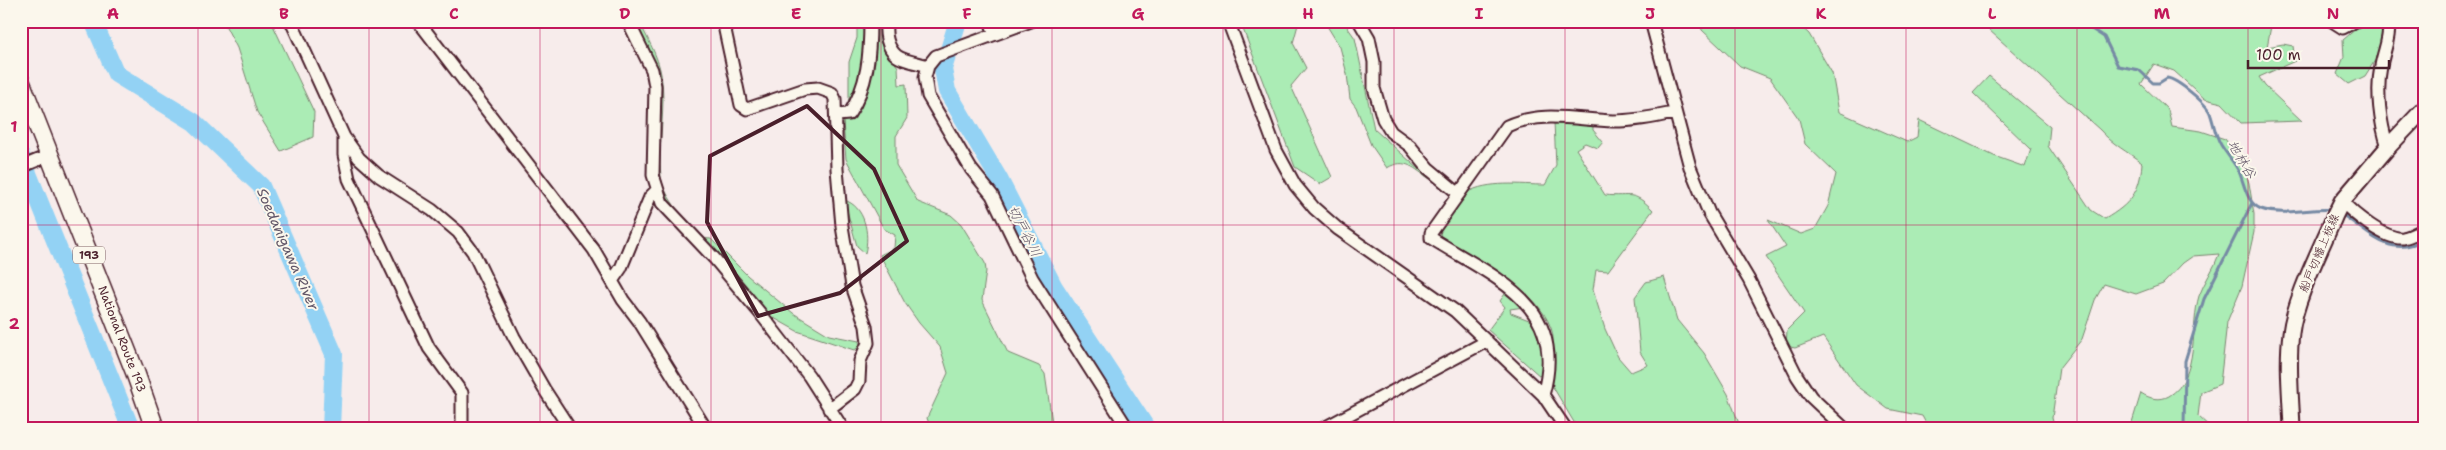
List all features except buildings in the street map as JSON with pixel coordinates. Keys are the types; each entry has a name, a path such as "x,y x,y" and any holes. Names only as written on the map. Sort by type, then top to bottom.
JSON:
{"highway":[{"name":"National Route 193","path":"21,83 44,157 135,372 155,429"}],"main road":[{"name":"船戸切幡上板線","path":"2292,429 2289,365 2291,331 2298,303 2339,208 2388,147 2425,108"}],"street":[{"path":"291,21 344,137 360,158 379,176 432,210 463,239 473,252 514,337 570,429"},
{"path":"418,21 594,250 706,429"},
{"path":"628,21 652,70 655,86 653,175 656,191 662,203 714,258 760,313 809,376 843,429"},
{"path":"723,21 722,25 741,105 747,110 805,89 818,88 832,93 835,99 837,115 837,169 842,226 852,286 866,326 868,343 860,361 859,381 855,389 829,409"},
{"path":"837,115 849,114 858,101 866,77 870,53 870,21"},
{"path":"887,21 885,31 888,42 897,56 928,66"},
{"path":"990,21 995,34"},
{"path":"1030,21 936,56 928,66 924,77 928,96 971,169 992,195 1032,278 1128,429"},
{"path":"1228,21 1276,150 1295,185 1314,208 1338,229 1455,311 1544,395 1566,429"},
{"path":"1360,21 1369,38 1374,62 1374,88 1383,119 1391,132 1410,146 1428,168 1459,194"},
{"path":"1650,21 1690,168 1709,212 1749,280 1796,376 1811,397 1845,429"},
{"path":"2332,21 2343,28 2356,21"},
{"path":"2388,147 2384,134 2380,102 2381,67 2390,36 2389,21"},
{"path":"1544,395 1548,380 1549,353 1541,322 1528,304 1509,287 1431,238 1431,233 1507,126 1522,119 1563,117 1614,121 1649,118 1674,113"},
{"path":"344,137 344,155 353,187 429,348 462,393 462,429"},
{"path":"21,167 44,157"},
{"path":"612,281 621,268 650,197 656,191"},
{"path":"2339,208 2351,211 2393,238 2404,238 2425,229"},
{"path":"1322,429 1487,341"}],"highlighted area":[{"path":"807,106 874,169 907,241 840,293 758,316 707,222 710,156"}],"green space":[{"path":"223,21 271,21 314,112 313,137 281,151 257,112 237,48"},
{"path":"633,21 639,21 660,67 663,87 660,151 661,177 666,192 680,214 678,217 667,203 657,182 659,90"},
{"path":"857,21 863,21 865,38 875,21 880,21 879,41 898,67 899,85 906,84 907,118 896,136 896,165 918,202 951,215 961,224 985,263 986,271 982,300 1008,353 1039,366 1045,374 1053,429 931,429 927,418 948,373 940,347 905,303 880,255 894,248 895,235 884,229 846,159 843,123 849,98 849,62 857,38"},
{"path":"1240,21 1299,21 1293,43 1306,68 1291,86 1332,177 1320,184 1295,167"},
{"path":"1324,21 1343,21 1355,38 1374,129 1430,179 1405,164 1387,168 1371,145 1356,107 1350,99 1347,74 1340,47"},
{"path":"1699,21 1795,21 1809,34 1832,73 1839,112 1907,142 1917,137 1919,120 1994,156 2025,167 2031,149 1973,93 1989,76 2050,127 2048,146 2091,210 2105,219 2121,208 2132,197 2139,182 2142,163 2110,140 1979,21 2272,21 2267,47 2283,44 2293,46 2295,61 2259,77 2265,86 2302,121 2241,123 2222,103 2205,99 2174,71 2154,64 2141,84 2168,110 2172,127 2201,131 2225,139 2240,158 2249,183 2254,214 2254,232 2242,286 2227,322 2220,384 2201,392 2198,416 2212,429 2185,429 2177,424 2130,429 2141,393 2155,399 2166,398 2179,388 2186,377 2190,364 2199,296 2219,254 2193,256 2183,263 2163,284 2136,294 2104,284 2095,300 2082,339 2059,368 2052,418 2055,429 1929,429 1922,416 1888,409 1856,385 1823,337 1795,348 1786,346 1787,330 1804,313 1766,257 1786,247 1768,220 1801,234 1815,229 1828,206 1836,174 1805,144 1799,119 1770,78 1740,66 1702,30"},
{"path":"2365,21 2400,21 2365,76 2349,84 2337,74 2344,57 2343,40"},
{"path":"1554,122 1593,124 1593,130 1603,142 1598,148 1585,143 1576,149 1605,195 1635,197 1646,203 1653,210 1608,271 1596,270 1593,290 1605,329 1618,357 1631,372 1648,365 1640,352 1635,297 1646,282 1664,277 1677,320 1704,353 1728,394 1741,429 1578,429 1553,387 1552,367 1541,377 1488,330 1505,307 1500,301 1507,291 1524,307 1510,309 1511,313 1534,322 1543,355 1554,355 1551,328 1543,313 1532,299 1487,264 1440,238 1441,225 1466,193 1475,189 1505,184 1545,185 1556,165"},
{"path":"844,200 851,203 861,214 867,238 865,253 857,246"},
{"path":"699,238 711,239 748,276 793,313 829,335 859,341 860,347 854,350 797,331 765,313"}],"waterway":[{"name":"Soedanigawa River","path":"93,21 116,74 194,122 261,186 334,354 331,429"},
{"name":"切戸谷川","path":"958,21 943,69 947,91 999,179 1054,287 1147,429"},
{"name":"地林谷","path":"2079,21 2104,37 2118,66 2139,70 2153,83 2159,83 2167,78 2172,79 2203,103 2210,113 2223,149 2234,163 2247,194 2256,206 2261,209 2279,212 2334,210"},
{"path":"21,156 131,429"},
{"path":"2184,429 2185,361 2204,299 2252,203"},
{"name":"地林谷","path":"2341,214 2380,241 2390,245 2412,245 2425,239"}]}
